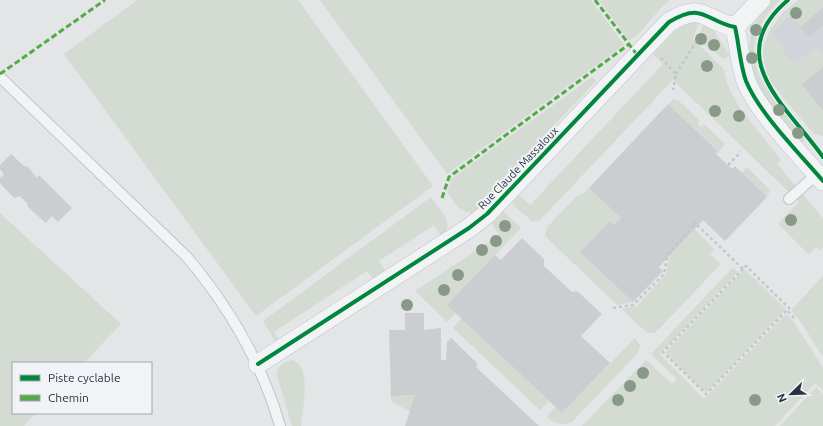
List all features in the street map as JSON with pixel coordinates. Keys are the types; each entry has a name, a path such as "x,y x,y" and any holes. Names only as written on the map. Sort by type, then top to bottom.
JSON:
{"street":[{"path":"761,0 735,27 743,71 751,92 768,117 820,178"},
{"name":"Rue Claude Massaloux","path":"258,364 469,228 488,214 669,22 687,13 702,13 727,25 735,27"}],"lane":[{"path":"0,77 187,257 222,303 258,364 280,426"},
{"path":"790,199 820,178"}],"path":[{"path":"673,90 676,74 696,42"},
{"path":"648,45 676,74"},
{"path":"728,165 741,152"},
{"path":"613,308 633,305 664,274 668,254 695,222 743,269"},
{"path":"787,310 706,394 663,352 746,266 789,308 787,310 794,318"}],"shaded area":[{"path":"137,0 298,0 433,186 256,316 64,54"},
{"path":"320,0 591,0 624,45 447,174"},
{"path":"599,0 670,0 659,10 638,35 629,41"},
{"path":"772,0 780,0 764,20 756,38 754,56 758,73 778,106 805,139 802,143 761,92 751,69 749,56 752,32 763,10"},
{"path":"799,0 823,0 823,136 815,134 810,129 772,83 766,70 764,48 770,30 783,13"},
{"path":"799,0 823,0 823,7 801,27 790,16 772,32 785,48 783,51 794,64 813,49 816,48 823,53 823,67 802,85 823,110 823,136 815,134 795,111 771,80 765,66 763,51 768,35 779,19"},
{"path":"692,22 699,22 693,39 724,69 728,86 739,107 781,160 777,164 823,218 823,247 820,250 816,247 809,255 778,224 799,202 673,80 540,220 533,222 513,205 513,202 519,195 530,205 663,64 653,54 675,31"},
{"path":"704,23 714,31 730,56 724,59 698,40"},
{"path":"592,77 596,81 503,179 508,184 474,213 469,213 458,207 447,192 451,179"},
{"path":"673,99 678,100 700,121 697,123 701,127 704,124 725,144 717,154 715,153 718,150 668,104"},
{"path":"747,167 770,191 767,197 742,173"},
{"path":"589,188 621,218 614,225 610,221 581,252 633,302 617,305 545,236 547,227 578,195 584,193"},
{"path":"431,197 447,222 446,232 442,238 434,225 379,261 387,274 375,281 367,271 274,332 281,343 278,346 263,321"},
{"path":"503,211 521,228 448,305 456,312 447,322 415,291 499,235 490,221"},
{"path":"0,213 121,324 85,362 12,362 12,414 35,414 24,426 0,426"},
{"path":"695,229 714,249 710,254 721,264 659,329 654,333 647,333 622,309 637,306 666,274 670,255"},
{"path":"733,267 738,272 660,354 704,399 786,314 792,319 823,368 823,390 815,383 775,426 582,426 646,360 672,384 677,379 651,354"},
{"path":"744,269 786,309 706,393 665,353"},
{"path":"823,276 823,357 800,321 791,310"},
{"path":"462,318 549,401 540,410 453,328"},
{"path":"635,338 640,345 638,353 572,422 559,424 547,417 555,407 562,413"},
{"path":"292,360 298,364 302,370 304,379 305,389 301,426 292,426 277,375 278,369 281,365"},
{"path":"816,387 823,394 823,426 780,426"},
{"path":"415,395 410,412 391,401 391,396"}],"building":[{"path":"823,7 823,26 809,37 801,27"},
{"path":"823,67 823,110 802,85"},
{"path":"668,104 718,151 715,153 732,169 735,166 767,197 725,241 703,220 659,267 663,271 633,302 580,252 610,221 614,225 621,218 589,188"},
{"path":"11,154 25,167 27,166 37,178 39,175 72,208 58,222 52,216 46,223 28,207 27,203 20,196 14,198 0,183 0,178 4,174 0,169 0,165"},
{"path":"522,238 544,259 544,266 572,292 577,291 602,314 581,336 610,363 562,413 447,305 495,255 501,260"},
{"path":"405,313 424,313 424,330 441,328 441,360 446,360 447,342 451,338 478,364 476,367 539,426 405,426 415,395 391,396 389,330 405,330"}],"marked path":[{"path":"0,74 105,0"},
{"path":"595,0 638,56"},
{"path":"442,198 449,177 628,45"}],"cycle path":[{"path":"788,0 769,21 760,42 760,62 767,81 779,100 823,157"},
{"path":"258,364 469,228 487,214 669,22 689,13 704,14 735,27 744,75 752,93 770,120 823,181"}]}
